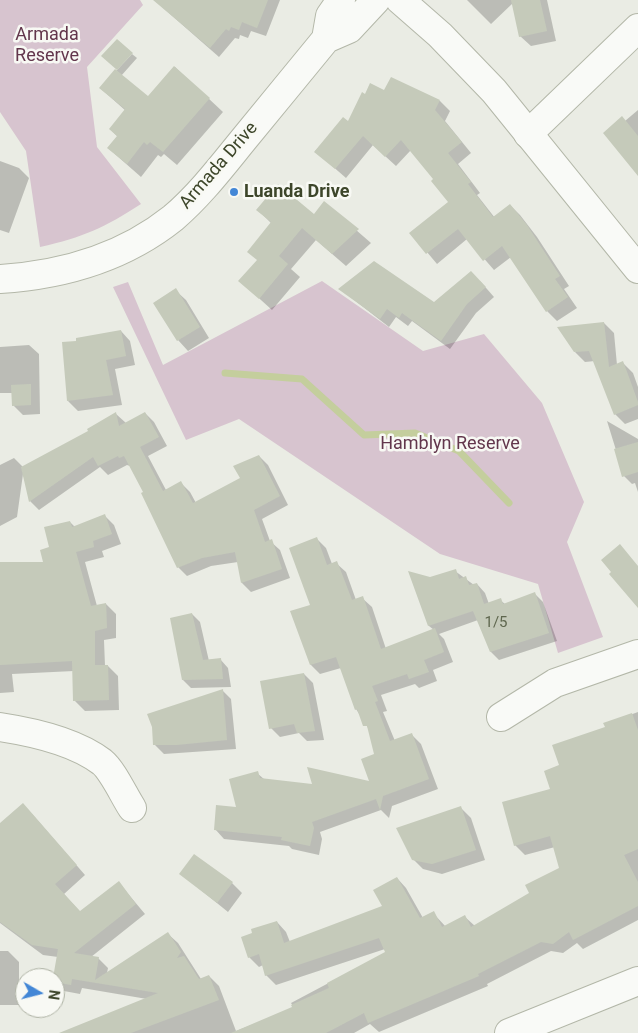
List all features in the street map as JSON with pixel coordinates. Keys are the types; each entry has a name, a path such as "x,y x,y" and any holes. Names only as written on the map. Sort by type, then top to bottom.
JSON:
{"street":[{"name":"Armada Drive","path":"326,39 330,16 341,0"},
{"name":"Armada Drive","path":"0,279 49,274 84,266 134,243 172,218 203,188 326,39 349,29 376,0"},
{"path":"400,0 468,62 638,269"},
{"path":"528,134 638,28"},
{"path":"501,716 555,683 638,654"},
{"path":"0,727 16,729 71,746 103,763 132,808"},
{"path":"509,1033 638,981"}],"green space":[{"name":"Armada Reserve","path":"0,0 140,0 143,5 87,67 97,147 141,204 93,231 40,247 26,151 0,112"},
{"name":"Hamblyn Reserve","path":"322,281 423,351 484,334 542,403 584,502 567,542 603,637 558,653 538,584 440,554 239,419 186,440 113,287 128,282 163,365"}],"building":[{"path":"153,0 268,0 257,28 242,22 239,30 231,27 229,31 226,29 210,48"},
{"path":"511,0 540,0 547,31 519,37"},
{"path":"117,39 133,53 117,70 101,56"},
{"path":"174,66 210,98 163,152 150,142 147,145 144,142 127,164 107,148 117,136 109,129 125,109 99,88 115,69 148,96"},
{"path":"391,77 440,100 435,110 462,142 448,153 471,182 468,184 493,217 510,204 527,225 560,276 555,279 568,297 546,312 502,246 483,261 458,229 426,254 409,233 448,202 431,181 433,179 401,140 385,157 363,136 335,169 314,152 343,117 348,121 362,92 365,94 370,83 384,90"},
{"path":"622,116 638,136 638,176 603,133"},
{"path":"278,184 314,214 324,201 359,229 332,254 302,228 279,256 288,264 259,299 238,281 257,260 247,252 271,222 256,210"},
{"path":"374,261 434,302 471,271 486,287 467,304 441,341 402,313 399,318 387,309 380,319 338,289"},
{"path":"176,288 200,327 177,341 153,303"},
{"path":"604,322 609,367 623,361 638,402 638,405 614,415 589,351 574,352 557,327"},
{"path":"121,330 126,356 106,360 113,395 67,401 62,342 76,341 76,338"},
{"path":"31,384 31,405 12,406 11,385"},
{"path":"116,412 119,426 145,412 159,437 140,447 163,491 181,481 193,503 240,478 233,466 259,455 280,496 254,510 265,542 272,539 282,569 241,583 235,552 202,558 177,568 141,493 143,492 124,456 119,458 118,456 98,466 93,457 29,502 21,467 88,431 87,429"},
{"path":"638,442 638,472 622,477 614,449"},
{"path":"105,514 112,534 93,541 94,547 76,552 91,606 106,603 107,628 95,631 95,665 108,665 109,700 73,701 72,661 0,665 0,562 43,562 40,550 49,547 44,527 70,521 72,527"},
{"path":"317,537 327,565 337,561 352,600 363,596 381,649 435,628 444,652 424,660 429,672 409,679 407,674 372,686 378,701 375,702 390,741 412,733 429,779 383,796 380,810 376,799 312,822 314,828 310,846 281,840 282,837 214,830 216,805 236,807 229,779 258,771 260,778 312,784 307,767 369,781 361,759 374,754 367,726 363,726 357,709 355,710 336,657 310,665 290,611 310,605 289,548"},
{"path":"620,544 638,566 638,608 609,574 611,572 601,560"},
{"path":"456,569 459,579 466,576 469,585 477,583 484,604 501,598 503,604 535,592 549,633 490,652 473,611 428,626 408,571 430,577"},
{"path":"192,613 203,660 221,658 223,679 182,680 170,618"},
{"path":"304,673 315,731 297,733 294,724 269,729 260,681"},
{"path":"223,689 227,740 176,745 153,745 152,727 147,714"},
{"path":"632,713 638,730 638,849 624,855 638,882 638,906 573,940 569,932 553,944 541,942 478,974 479,976 368,1023 364,1013 326,1033 231,1033 292,1007 291,1005 329,988 327,983 385,952 379,938 265,976 259,954 248,958 241,937 252,933 251,929 277,921 284,943 382,906 373,890 397,877 420,918 434,911 442,927 465,915 471,927 529,893 525,885 559,868 550,836 514,846 502,802 550,789 544,771 559,765 552,745 605,727 603,723"},
{"path":"23,803 77,865 55,884 80,911 119,881 136,904 74,953 99,957 95,980 168,932 181,952 177,958 184,956 199,979 209,975 219,1000 131,1033 59,1033 158,993 72,979 71,985 65,984 65,968 55,968 58,949 32,945 0,922 0,823"},
{"path":"461,806 476,850 432,864 412,860 396,828"},
{"path":"194,854 233,882 217,903 179,874"}],"waterway":[{"path":"225,373 302,379 364,435 415,433 459,451 509,503"}],"place":[{"name":"Luanda Drive","path":"234,192"}]}
